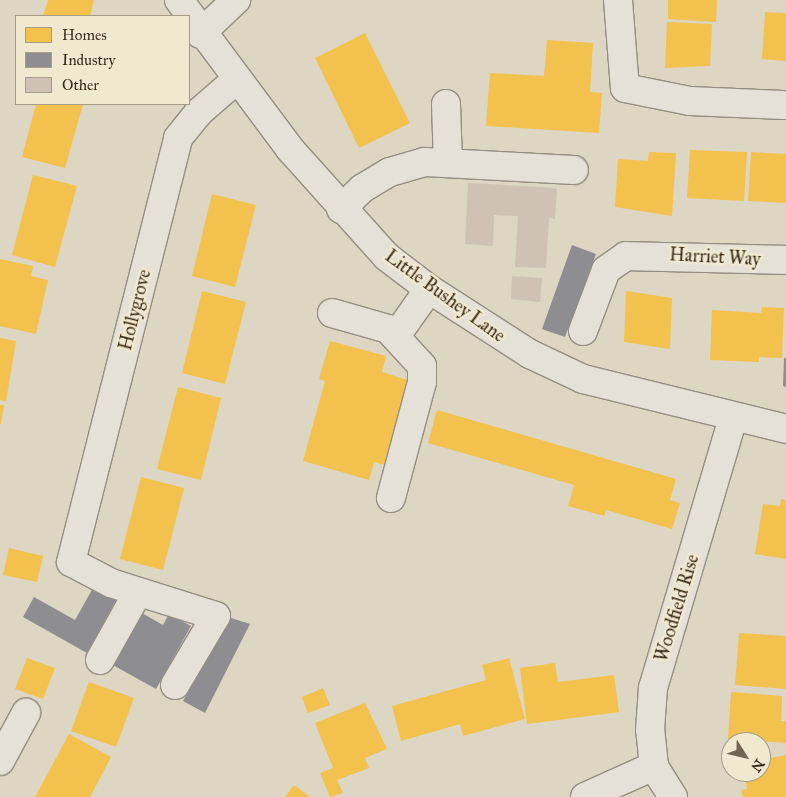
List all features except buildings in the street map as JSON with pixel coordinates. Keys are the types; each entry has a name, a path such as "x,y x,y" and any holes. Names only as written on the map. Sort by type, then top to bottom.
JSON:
{"street":[{"name":"Little Bushey Lane","path":"179,0 188,15"},
{"path":"200,34 236,0"},
{"path":"618,0 625,88 690,102 783,105"},
{"name":"Little Bushey Lane","path":"190,18 200,34 236,80 341,209 387,257 429,289 530,354 583,379 733,418 786,429"},
{"name":"Hollygrove","path":"138,592 111,584 71,562 178,138 198,112 236,80"},
{"path":"446,104 448,163"},
{"path":"341,209 363,188 390,172 425,162 574,170"},
{"name":"Harriet Way","path":"583,331 606,270 626,256 644,254 786,260"},
{"path":"396,336 429,289"},
{"path":"332,313 388,329 422,366 422,382 391,498"},
{"name":"Woodfield Rise","path":"673,797 654,766 650,730 653,688 733,418"},
{"path":"100,660 138,592 216,616 175,685"},
{"path":"0,761 26,713"},
{"path":"584,797 654,766"}]}
